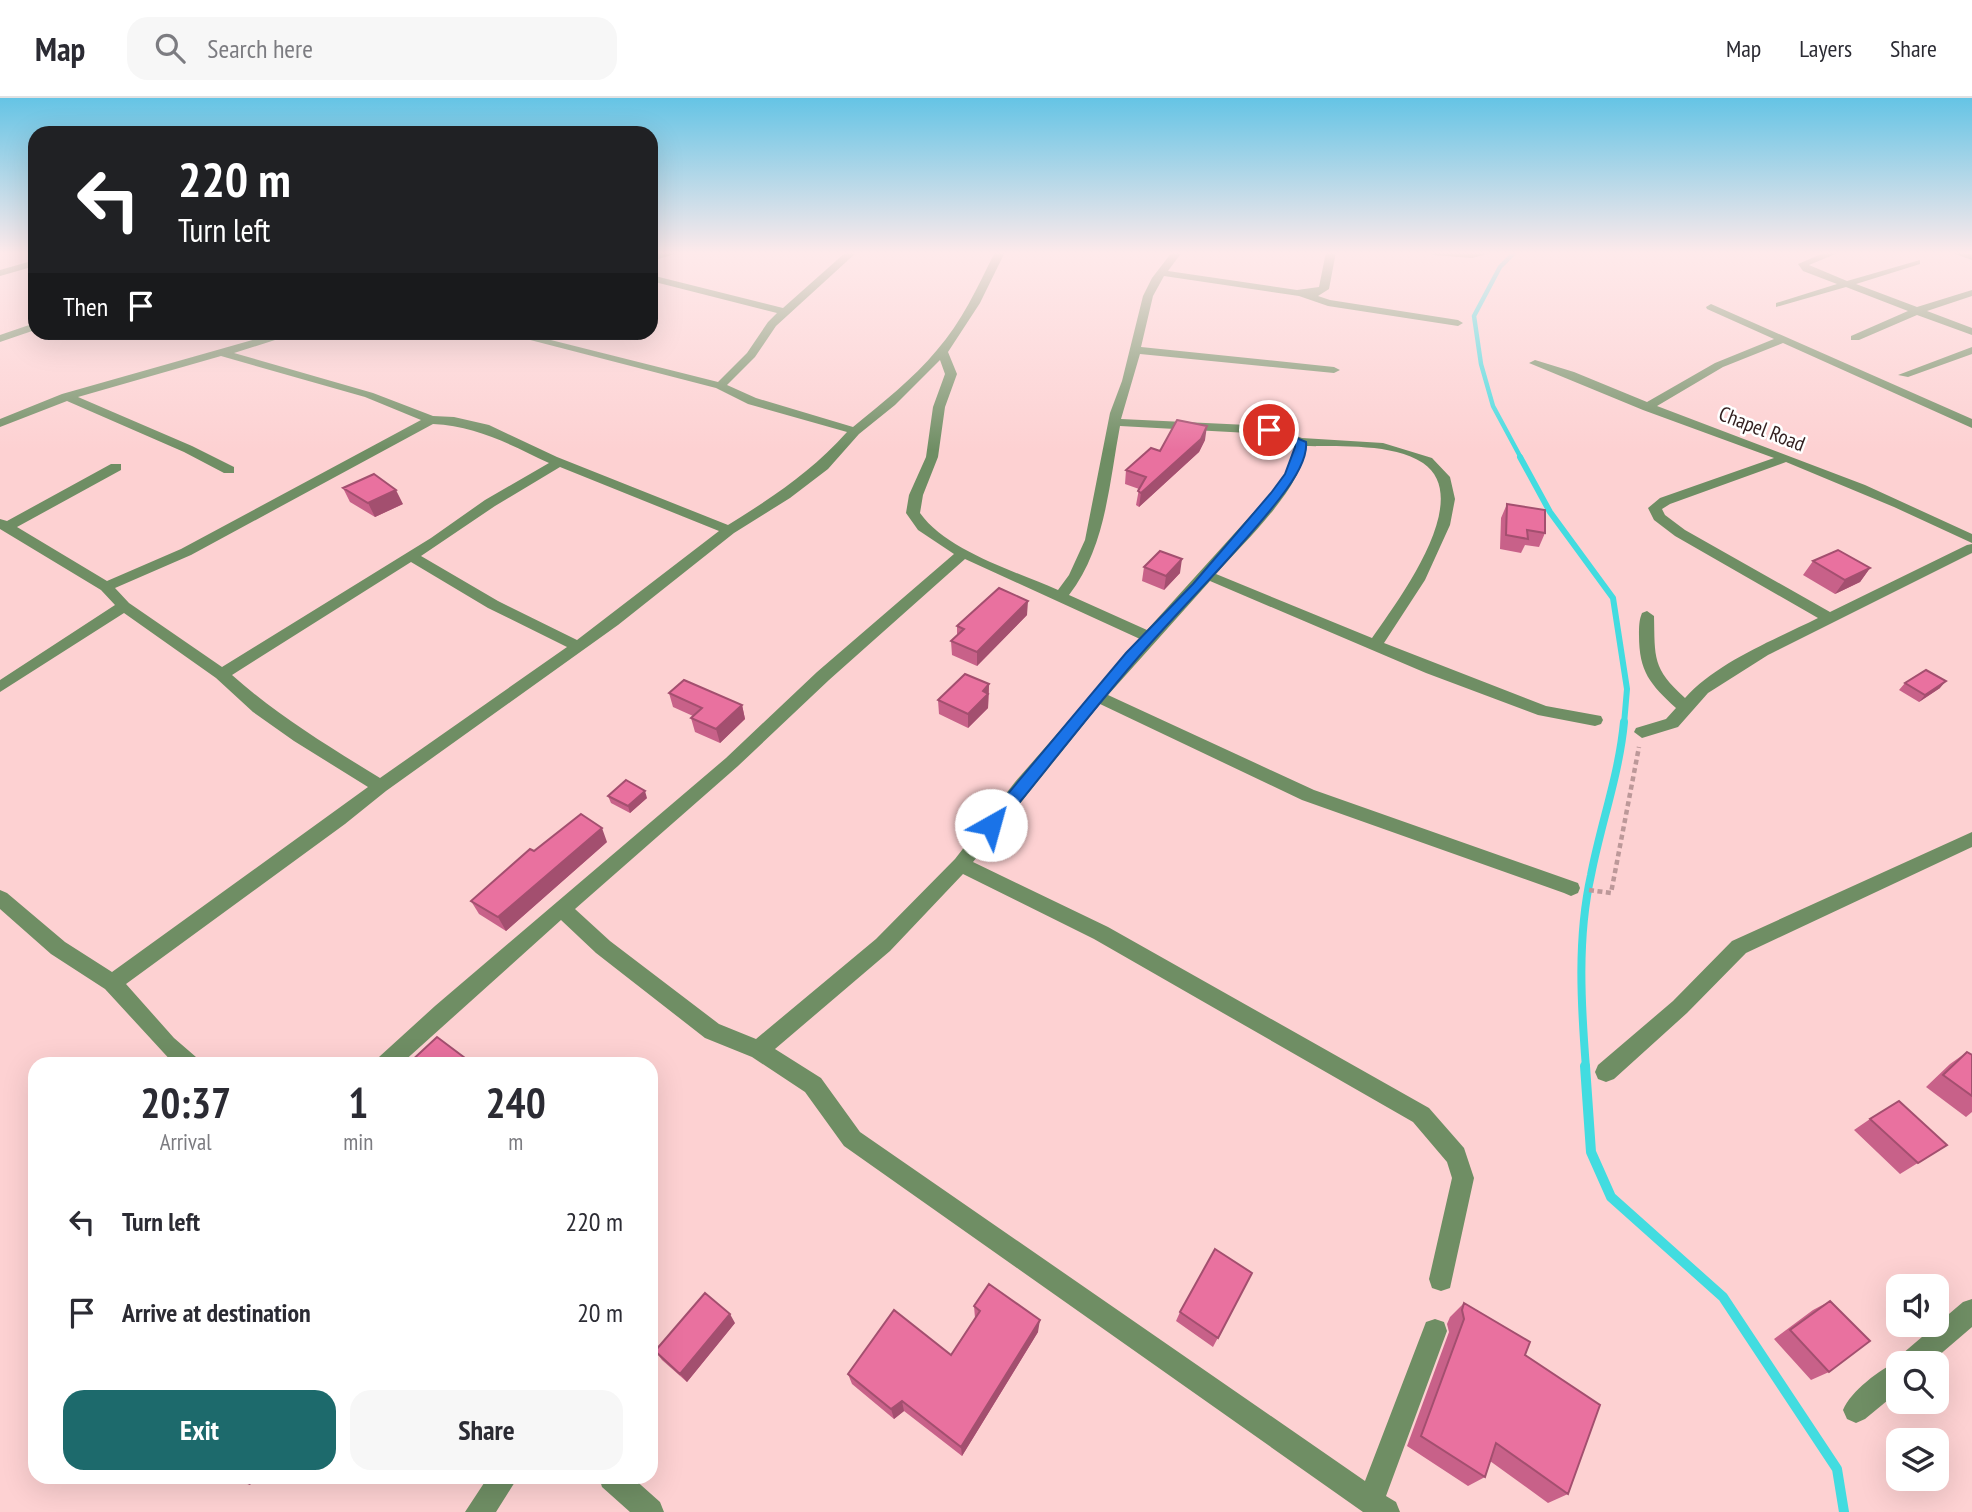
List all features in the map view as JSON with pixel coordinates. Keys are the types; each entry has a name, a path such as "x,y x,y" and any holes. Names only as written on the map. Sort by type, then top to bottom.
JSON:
{"street":[{"path":"720,386 751,355 779,318"},
{"path":"112,983 339,820 380,786 579,646 729,530 785,495 823,466 855,430 891,402 942,352 965,318"},
{"path":"1060,597 1076,576 1092,540 1114,422 1128,381 1142,318"},
{"path":"1425,318 1458,323"},
{"path":"1736,318 1972,424"},
{"path":"1855,338 1901,318"},
{"path":"1935,318 1972,332"},
{"path":"0,339 28,329"},
{"path":"1647,407 1719,365 1784,339"},
{"path":"0,423 66,396 268,340"},
{"path":"537,340 720,386 752,401 855,430"},
{"path":"1134,350 1334,370"},
{"path":"1904,374 1972,350"},
{"path":"942,352 951,374 939,407 932,457 916,495 913,513 923,527 963,554 1151,638"},
{"path":"223,353 369,395 431,420 454,421 485,428 560,462 729,530"},
{"name":"Chapel Road","path":"1535,363 1576,376 1647,407 1868,490 1972,539"},
{"path":"66,396 188,449 229,470"},
{"path":"106,587 186,552 431,420"},
{"path":"1114,422 1269,430 1300,442 1366,444 1429,461 1443,475 1448,496 1443,528 1430,562 1375,645"},
{"path":"759,1050 883,945 961,864 1021,787 1131,657 1151,638 1276,496 1290,474 1301,447 1300,442"},
{"path":"1786,458 1665,501 1655,508 1659,517 1681,533 1832,619"},
{"path":"222,674 411,556 490,503 560,462"},
{"path":"4,525 116,467"},
{"path":"4,525 106,587 124,606 222,674 259,708 300,737 380,786"},
{"path":"1642,732 1672,723 1702,689 1763,651 1972,548"},
{"path":"394,1057 732,762 904,602 963,554"},
{"path":"411,556 460,587 579,646"},
{"path":"1207,575 1544,711 1595,720"},
{"path":"0,687 124,606"},
{"path":"1647,616 1648,669 1655,679 1687,708"},
{"path":"1098,697 1308,794 1571,888"},
{"path":"1606,1072 1680,1007 1739,947 1972,839"},
{"path":"961,864 1101,933 1421,1115 1456,1156 1463,1178 1441,1279"},
{"path":"0,898 58,948 112,983 181,1057"},
{"path":"563,910 603,947 712,1031 759,1050 813,1085 852,1139 1378,1507 1435,1331"},
{"path":"1925,1351 1972,1311"},
{"path":"1856,1410 1886,1385"},
{"path":"480,1512 500,1484"},
{"path":"620,1484 650,1512"}],"path":[{"path":"1611,893 1642,732"}],"building":[{"path":"1177,420 1207,426 1201,439 1141,493 1138,491 1146,477 1126,470 1151,448 1160,451"},
{"path":"374,474 396,490 368,503 343,488"},
{"path":"1507,504 1545,510 1545,533 1527,530 1528,539 1506,535"},
{"path":"1838,550 1870,568 1845,580 1813,561"},
{"path":"1160,551 1182,559 1166,576 1144,567"},
{"path":"999,588 1028,601 977,652 951,641 964,629 957,626"},
{"path":"1926,670 1946,681 1925,695 1905,683"},
{"path":"965,674 989,684 983,691 988,694 968,714 938,700"},
{"path":"684,680 742,705 716,729 691,718 702,708 669,693"},
{"path":"626,780 645,791 628,806 608,796"},
{"path":"581,814 602,828 498,917 471,901 530,849 534,851"},
{"path":"437,1037 464,1057 416,1057"},
{"path":"1967,1052 1972,1055 1972,1096 1943,1075"},
{"path":"1899,1101 1947,1145 1918,1163 1870,1119"},
{"path":"1215,1249 1252,1273 1218,1338 1180,1312"},
{"path":"989,1284 1040,1320 961,1447 902,1401 891,1409 848,1374 894,1310 951,1355 980,1311 974,1306"},
{"path":"705,1293 730,1314 680,1374 658,1354 658,1348"},
{"path":"1830,1301 1870,1341 1829,1372 1790,1330"},
{"path":"1464,1303 1530,1342 1525,1355 1600,1405 1568,1494 1496,1443 1485,1477 1421,1436 1464,1319"}],"waterway":[{"path":"1474,318 1481,364 1493,406 1521,458"},
{"path":"1520,457 1550,512 1613,598 1627,689 1624,724"},
{"path":"1586,1068 1582,995 1584,923 1591,875 1618,761 1624,722"},
{"path":"1585,1066 1591,1152 1611,1197 1723,1297 1837,1469 1844,1512"}],"route":[{"path":"991,825 1131,657 1197,587 1276,496 1290,474 1301,447 1300,442 1290,436 1269,430"}]}
